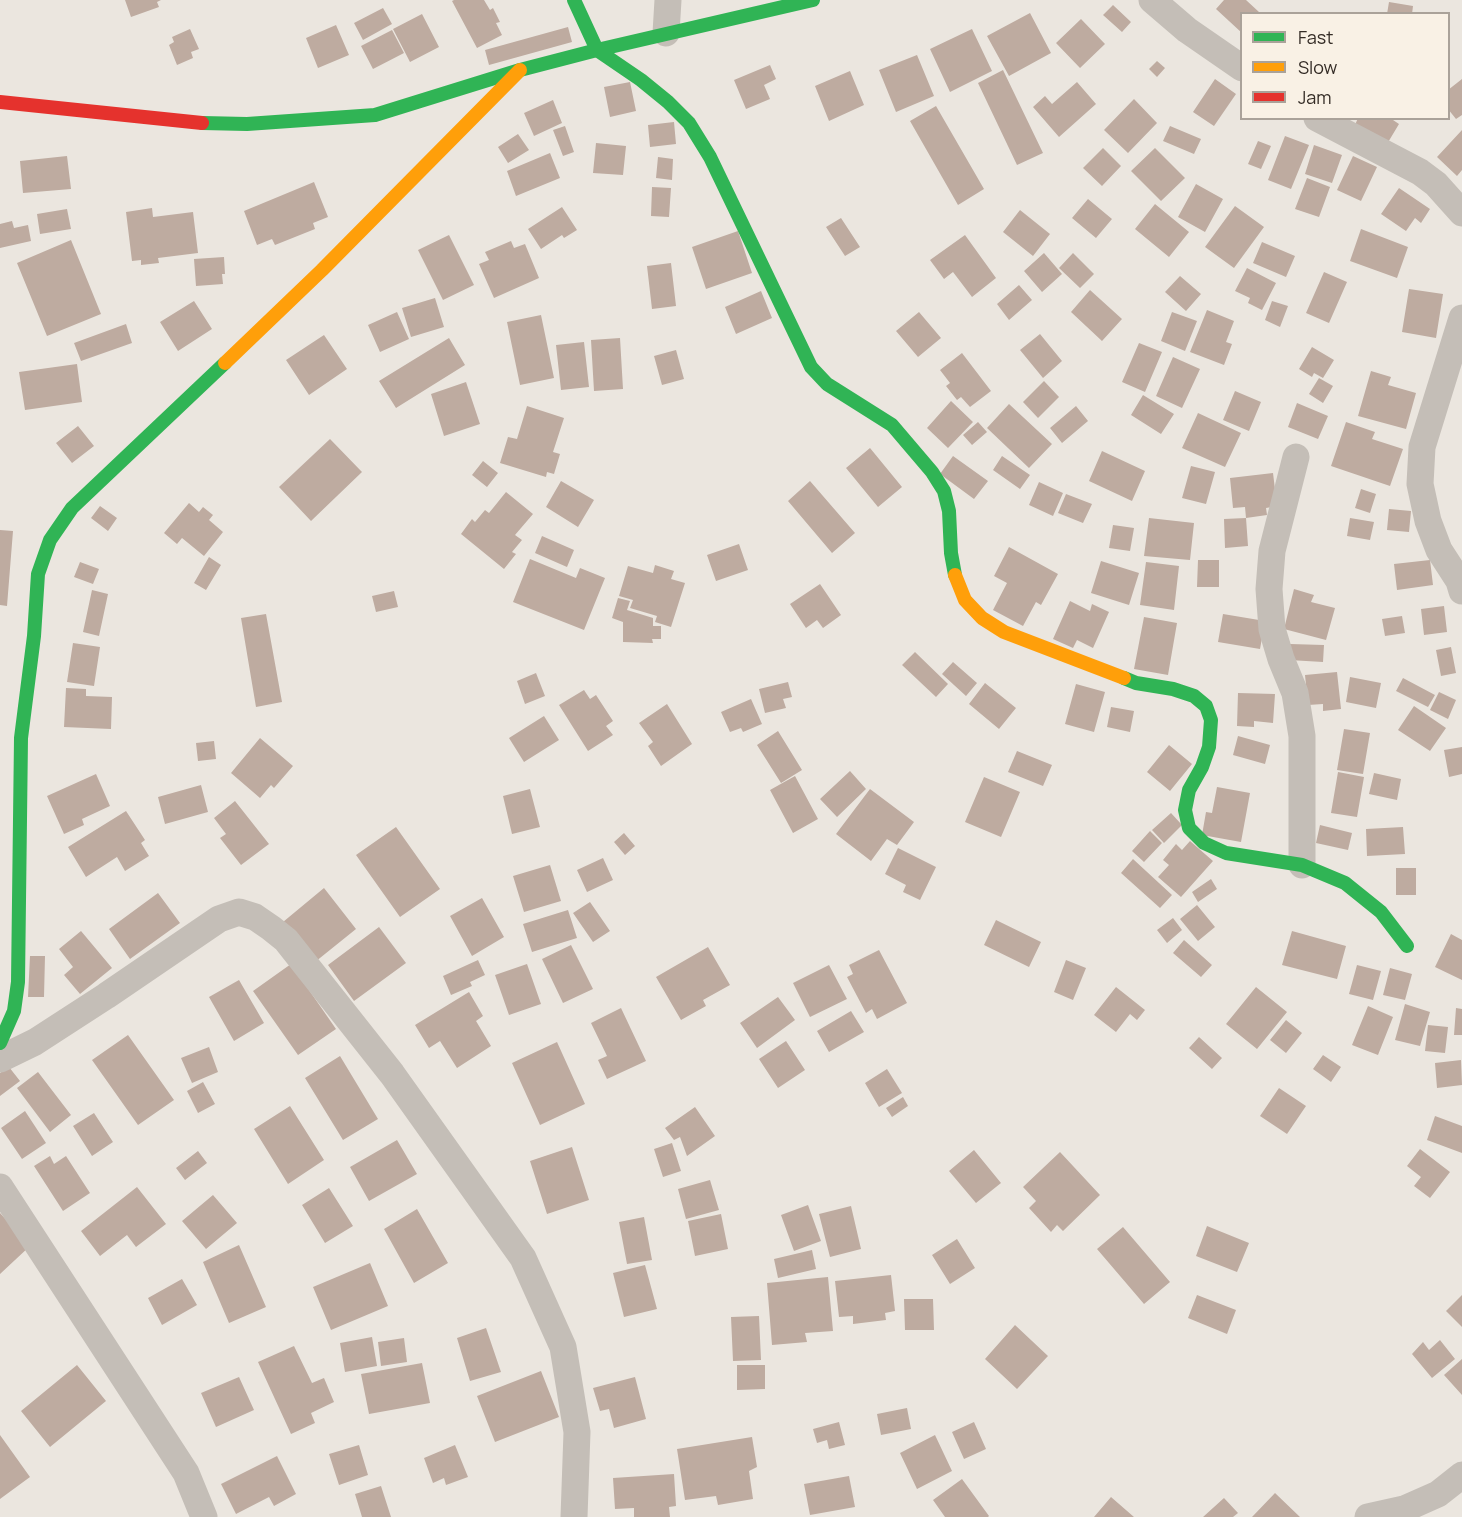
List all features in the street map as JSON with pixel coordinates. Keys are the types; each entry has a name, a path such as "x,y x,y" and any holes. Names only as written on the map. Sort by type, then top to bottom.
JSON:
{"street":[{"path":"574,0 597,50 650,88 689,123 710,157 811,367 827,384 892,425 932,472 944,491 949,511 951,553 956,578 965,600 982,618 1004,632 1136,683 1173,689 1194,696 1206,706 1211,720 1209,747 1202,767 1189,790 1185,810 1189,828 1204,843 1226,853 1302,865 1345,883 1381,912 1407,946"},
{"path":"666,33 668,0"},
{"path":"0,102 183,122 247,124 375,115 520,70 666,33 813,0"},
{"path":"1152,0 1187,30 1240,67"},
{"path":"0,1042 14,1011 18,982 21,738 34,636 38,574 50,540 72,508 122,458 322,270 520,70"},
{"path":"1321,120 1420,172 1436,184 1462,213"},
{"path":"1462,318 1422,447 1420,484 1428,521 1439,550 1459,581 1462,591"},
{"path":"1296,457 1272,552 1269,589 1272,629 1295,693 1302,736 1302,865"},
{"path":"0,1059 53,1031 219,919 239,912 255,917 271,928 286,940 392,1074 523,1258 563,1347 577,1432 574,1517"},
{"path":"0,1187 186,1473 204,1517"},
{"path":"1368,1517 1404,1509 1438,1494 1462,1475"}],"building":[{"path":"125,0 161,0 157,2 159,7 131,17"},
{"path":"484,0 490,10 493,8 500,22 496,23 502,35 477,48 452,1"},
{"path":"1224,0 1246,0 1259,12 1240,12 1240,31 1216,9"},
{"path":"1389,2 1413,6 1412,12 1387,12"},
{"path":"1113,5 1131,22 1122,32 1103,15"},
{"path":"383,8 392,24 363,40 354,23"},
{"path":"1030,13 1051,53 1009,76 987,36"},
{"path":"422,14 439,47 410,62 393,29"},
{"path":"1081,19 1105,44 1080,68 1056,43"},
{"path":"336,25 349,55 318,68 306,38"},
{"path":"568,27 572,42 489,65 485,50"},
{"path":"190,29 199,49 191,52 193,58 177,65 169,45 174,42 172,37"},
{"path":"972,29 992,71 950,92 930,49"},
{"path":"392,30 404,53 373,69 361,46"},
{"path":"917,55 934,96 896,112 879,70"},
{"path":"1157,61 1165,68 1157,77 1149,69"},
{"path":"770,65 776,79 764,85 770,99 746,109 734,80"},
{"path":"1003,70 1043,153 1017,165 978,83"},
{"path":"850,71 864,105 829,121 815,86"},
{"path":"1215,79 1236,94 1214,126 1193,112"},
{"path":"1462,79 1462,115 1456,119 1450,112 1450,88"},
{"path":"630,82 636,111 610,117 604,87"},
{"path":"1077,82 1096,104 1059,137 1033,107 1045,96 1052,104"},
{"path":"1134,99 1157,123 1128,153 1104,130"},
{"path":"553,100 562,123 534,136 524,113"},
{"path":"936,106 984,189 958,205 910,121"},
{"path":"1357,120 1393,120 1399,124 1387,144 1355,125"},
{"path":"674,122 676,144 650,147 648,125"},
{"path":"565,126 574,152 563,156 553,130"},
{"path":"1170,126 1201,139 1194,154 1163,141"},
{"path":"1462,130 1462,170 1457,176 1437,157"},
{"path":"518,134 529,150 508,163 498,147"},
{"path":"1285,136 1309,145 1291,189 1268,180"},
{"path":"1258,141 1271,146 1261,169 1248,164"},
{"path":"596,143 626,146 623,175 593,173"},
{"path":"1314,145 1342,155 1332,183 1305,174"},
{"path":"1103,148 1121,166 1102,186 1083,168"},
{"path":"1155,148 1185,178 1161,201 1131,171"},
{"path":"550,153 560,178 516,196 507,171"},
{"path":"67,156 71,189 23,193 20,161"},
{"path":"1353,156 1377,167 1361,201 1337,190"},
{"path":"658,157 673,159 672,180 656,178"},
{"path":"1307,178 1330,187 1319,217 1295,209"},
{"path":"314,182 328,217 313,223 315,229 275,245 272,239 257,245 244,211"},
{"path":"1196,184 1223,199 1205,232 1178,217"},
{"path":"652,187 671,188 669,217 651,216"},
{"path":"1399,188 1430,209 1421,223 1415,218 1406,231 1381,214"},
{"path":"1088,199 1112,219 1096,238 1072,218"},
{"path":"1155,204 1189,232 1169,257 1135,229"},
{"path":"1235,206 1264,227 1234,268 1205,247"},
{"path":"562,207 577,230 564,238 562,235 541,249 528,229"},
{"path":"152,208 153,217 193,212 198,253 158,258 159,263 141,265 141,260 132,261 126,212"},
{"path":"67,209 71,229 40,234 37,214"},
{"path":"1020,210 1050,234 1033,256 1003,232"},
{"path":"841,218 860,247 845,256 826,227"},
{"path":"12,221 14,228 28,225 31,241 0,248 0,224"},
{"path":"1361,229 1408,247 1397,278 1350,261"},
{"path":"738,231 752,273 706,289 692,247"},
{"path":"449,235 474,285 443,300 418,250"},
{"path":"965,235 996,278 972,297 953,272 944,279 930,260"},
{"path":"71,240 101,314 47,336 17,263"},
{"path":"511,241 514,248 525,244 539,278 494,298 479,264 489,260 485,252"},
{"path":"1262,242 1295,256 1286,277 1253,263"},
{"path":"1044,253 1062,274 1042,292 1024,271"},
{"path":"1073,253 1094,274 1080,288 1059,268"},
{"path":"224,257 223,284 196,286 194,259"},
{"path":"671,263 676,306 652,309 647,266"},
{"path":"1247,268 1276,283 1262,310 1248,303 1250,298 1235,291"},
{"path":"1324,272 1347,282 1329,323 1306,313"},
{"path":"1180,276 1201,294 1186,311 1165,292"},
{"path":"1019,285 1032,300 1009,320 997,304"},
{"path":"1409,289 1443,294 1436,338 1402,332"},
{"path":"1090,290 1122,319 1102,341 1071,312"},
{"path":"761,291 772,318 736,334 725,307"},
{"path":"435,298 444,327 411,337 402,308"},
{"path":"194,301 212,329 178,351 160,322"},
{"path":"1272,301 1288,306 1280,327 1265,320"},
{"path":"1207,310 1234,321 1226,342 1232,344 1224,365 1190,352"},
{"path":"397,312 409,339 380,352 368,325"},
{"path":"919,312 941,338 918,357 896,331"},
{"path":"1172,312 1197,321 1185,351 1161,341"},
{"path":"541,315 554,378 520,385 507,322"},
{"path":"126,324 132,343 81,361 74,343"},
{"path":"1040,334 1062,361 1043,378 1020,350"},
{"path":"324,335 347,369 309,395 286,360"},
{"path":"449,338 465,365 396,408 379,381"},
{"path":"620,338 623,389 594,391 591,340"},
{"path":"584,342 589,387 561,390 556,345"},
{"path":"1139,343 1162,352 1145,392 1122,382"},
{"path":"1312,347 1334,360 1323,378 1314,373 1312,377 1299,369"},
{"path":"676,350 684,379 662,385 654,356"},
{"path":"962,353 991,391 970,407 961,397 957,400 946,386 950,383 940,370"},
{"path":"1173,357 1200,369 1182,408 1156,396"},
{"path":"77,364 82,402 25,410 19,372"},
{"path":"1371,371 1391,377 1388,385 1416,393 1406,429 1358,416"},
{"path":"1319,378 1333,386 1323,403 1309,394"},
{"path":"1044,381 1059,397 1038,418 1023,402"},
{"path":"466,382 480,424 444,436 431,394"},
{"path":"1235,391 1261,402 1249,431 1223,420"},
{"path":"1143,395 1174,414 1161,434 1131,415"},
{"path":"951,401 973,422 948,448 927,428"},
{"path":"1297,403 1328,416 1318,439 1288,427"},
{"path":"1009,404 1052,444 1029,468 987,428"},
{"path":"527,406 564,418 553,452 560,454 554,474 547,472 546,477 500,463 508,437 517,439"},
{"path":"1076,406 1088,421 1062,443 1050,428"},
{"path":"1198,413 1241,433 1225,467 1182,448"},
{"path":"978,422 987,432 972,445 963,435"},
{"path":"1346,422 1375,432 1372,439 1403,449 1390,486 1331,466"},
{"path":"78,426 94,446 72,463 56,443"},
{"path":"330,439 362,472 311,521 279,487"},
{"path":"870,448 902,487 878,507 846,468"},
{"path":"1102,451 1145,471 1132,501 1089,481"},
{"path":"953,456 988,481 974,499 940,474"},
{"path":"1002,456 1030,475 1020,489 993,470"},
{"path":"483,461 498,473 487,487 472,475"},
{"path":"1191,466 1215,472 1206,504 1182,498"},
{"path":"1273,473 1277,506 1266,508 1267,515 1246,518 1245,507 1233,508 1230,478"},
{"path":"561,481 594,500 578,527 546,507"},
{"path":"810,481 855,533 832,553 788,501"},
{"path":"1039,482 1063,493 1053,516 1029,505"},
{"path":"1361,489 1376,494 1370,513 1355,508"},
{"path":"506,492 533,514 515,535 522,540 512,552 516,554 504,569 461,534 472,519 475,522 485,510 489,513"},
{"path":"1066,494 1092,504 1083,523 1058,513"},
{"path":"189,503 199,512 203,507 213,515 209,520 223,532 204,556 182,538 177,544 164,533"},
{"path":"100,506 117,518 108,531 91,518"},
{"path":"1389,509 1411,511 1409,532 1387,530"},
{"path":"1149,518 1194,523 1190,560 1144,556"},
{"path":"1246,518 1248,546 1225,548 1224,519"},
{"path":"1350,518 1374,522 1370,540 1347,536"},
{"path":"1113,525 1134,528 1130,551 1109,548"},
{"path":"0,530 13,531 7,606 0,605"},
{"path":"542,536 574,550 567,567 535,553"},
{"path":"739,544 748,570 716,581 707,555"},
{"path":"1009,547 1058,574 1041,605 1036,602 1023,626 993,610 1007,583 994,576"},
{"path":"209,557 221,565 206,590 194,583"},
{"path":"530,559 576,578 580,568 605,578 584,630 513,602"},
{"path":"1198,560 1219,560 1219,587 1197,587"},
{"path":"1430,560 1433,585 1397,590 1394,564"},
{"path":"1101,561 1139,573 1129,605 1091,593"},
{"path":"80,562 99,569 93,584 74,577"},
{"path":"1146,562 1179,566 1174,610 1140,605"},
{"path":"655,565 674,571 671,579 685,583 671,627 655,622 657,616 630,608 633,600 619,596 628,566 653,573"},
{"path":"820,584 841,615 823,628 817,620 806,628 790,604"},
{"path":"1294,589 1314,595 1311,602 1335,608 1326,640 1284,629"},
{"path":"92,590 108,594 99,636 83,632"},
{"path":"394,591 398,607 376,612 372,596"},
{"path":"618,598 630,601 627,610 653,618 653,626 661,626 661,639 652,639 653,643 623,642 623,622 612,618"},
{"path":"1070,601 1090,611 1092,604 1109,612 1093,648 1077,640 1073,648 1053,639"},
{"path":"1444,606 1447,632 1424,635 1421,609"},
{"path":"266,614 282,702 256,707 241,618"},
{"path":"1223,614 1265,621 1260,649 1218,642"},
{"path":"1402,616 1405,633 1385,636 1382,619"},
{"path":"1144,617 1177,623 1168,675 1134,669"},
{"path":"73,643 100,647 94,686 67,682"},
{"path":"1290,644 1324,645 1323,662 1289,660"},
{"path":"1451,647 1456,673 1441,676 1436,650"},
{"path":"915,652 948,684 936,697 902,665"},
{"path":"953,662 977,683 966,696 942,674"},
{"path":"1337,672 1341,709 1323,711 1323,704 1308,705 1305,675"},
{"path":"536,673 545,696 525,704 517,681"},
{"path":"1350,677 1381,683 1376,708 1346,702"},
{"path":"1403,678 1435,695 1428,707 1396,691"},
{"path":"788,682 792,697 783,699 786,708 765,713 759,689"},
{"path":"985,683 1016,708 999,729 969,704"},
{"path":"1076,684 1105,692 1094,732 1065,724"},
{"path":"66,688 86,689 86,696 112,697 111,729 64,727"},
{"path":"584,690 590,699 596,695 613,721 606,726 613,735 588,751 559,705"},
{"path":"1439,692 1456,700 1448,719 1430,710"},
{"path":"1238,693 1275,694 1273,723 1254,721 1254,727 1237,726"},
{"path":"751,699 762,724 743,732 741,728 730,732 721,712"},
{"path":"667,704 692,744 661,766 648,746 653,742 639,723"},
{"path":"1414,706 1446,728 1430,751 1398,730"},
{"path":"1111,707 1134,711 1130,732 1107,727"},
{"path":"544,716 559,740 524,762 509,738"},
{"path":"1344,729 1370,733 1363,774 1337,770"},
{"path":"778,731 802,770 781,783 757,745"},
{"path":"1238,736 1270,745 1265,764 1233,755"},
{"path":"260,738 293,766 274,788 271,785 260,798 231,773"},
{"path":"214,741 216,759 198,761 196,743"},
{"path":"1169,745 1192,764 1170,791 1147,772"},
{"path":"1462,747 1462,774 1449,777 1444,750"},
{"path":"1017,751 1052,765 1043,786 1008,772"},
{"path":"850,771 866,789 837,817 820,799"},
{"path":"1338,772 1364,777 1357,817 1331,813"},
{"path":"1374,773 1401,779 1397,800 1369,794"},
{"path":"96,774 110,806 82,819 84,825 64,834 47,796"},
{"path":"795,776 818,819 793,833 770,790"},
{"path":"984,777 1020,792 1001,837 965,822"},
{"path":"201,785 208,812 165,824 158,797"},
{"path":"1217,787 1250,793 1241,842 1202,835 1206,812 1212,813"},
{"path":"530,789 540,827 512,834 503,796"},
{"path":"870,789 914,822 897,845 887,839 871,861 836,834"},
{"path":"235,801 269,844 241,865 220,838 226,834 214,818"},
{"path":"126,811 145,840 141,843 149,856 125,871 117,857 86,877 68,847"},
{"path":"1171,813 1182,825 1164,843 1152,830"},
{"path":"1320,825 1352,833 1348,850 1316,843"},
{"path":"396,827 440,889 400,917 356,855"},
{"path":"1403,827 1405,854 1367,856 1366,829"},
{"path":"1150,831 1162,843 1144,862 1132,851"},
{"path":"624,833 635,846 625,855 614,842"},
{"path":"1190,841 1213,861 1181,897 1158,877 1169,865 1163,860 1176,844 1182,850"},
{"path":"898,848 936,867 920,900 903,892 906,885 885,874"},
{"path":"603,858 613,880 587,892 577,870"},
{"path":"1133,859 1172,895 1160,908 1121,873"},
{"path":"550,865 561,901 524,912 513,876"},
{"path":"1396,868 1416,868 1416,895 1396,895"},
{"path":"1211,879 1217,889 1198,902 1192,892"},
{"path":"324,888 356,929 315,962 283,922"},
{"path":"158,893 180,923 130,959 109,929"},
{"path":"482,898 504,937 472,956 450,916"},
{"path":"590,902 610,931 593,942 573,913"},
{"path":"1197,905 1215,927 1198,941 1180,919"},
{"path":"568,910 577,938 532,952 523,924"},
{"path":"1173,918 1182,930 1167,943 1157,930"},
{"path":"996,920 1041,942 1029,967 984,945"},
{"path":"379,927 406,963 354,1001 328,965"},
{"path":"81,931 112,968 80,994 64,975 73,967 59,949"},
{"path":"1292,931 1346,946 1337,979 1282,965"},
{"path":"1451,934 1462,940 1462,980 1435,967"},
{"path":"1184,940 1212,965 1201,977 1173,953"},
{"path":"571,945 593,989 563,1003 542,959"},
{"path":"708,947 730,985 703,1000 706,1006 681,1020 656,977"},
{"path":"879,950 907,1003 877,1019 872,1009 866,1013 847,977 853,974 849,965"},
{"path":"30,956 45,956 44,997 28,997"},
{"path":"478,960 485,975 470,982 472,986 451,995 443,976"},
{"path":"1066,960 1086,968 1073,1000 1054,992"},
{"path":"291,964 336,1029 298,1055 253,991"},
{"path":"527,964 541,1004 509,1015 495,975"},
{"path":"829,965 847,999 810,1017 793,983"},
{"path":"1357,965 1381,971 1373,1000 1349,994"},
{"path":"1390,968 1412,974 1405,1000 1383,995"},
{"path":"239,980 264,1023 234,1041 209,997"},
{"path":"1116,987 1145,1010 1137,1020 1130,1014 1116,1032 1094,1015"},
{"path":"1256,987 1287,1012 1257,1049 1226,1024"},
{"path":"469,992 483,1016 476,1021 491,1046 457,1068 440,1041 429,1048 415,1025"},
{"path":"778,997 795,1020 757,1048 740,1023"},
{"path":"1405,1004 1430,1012 1420,1046 1395,1040"},
{"path":"1368,1006 1393,1017 1378,1055 1352,1045"},
{"path":"621,1008 646,1061 607,1079 598,1060 607,1056 591,1023"},
{"path":"1456,1008 1462,1009 1462,1035 1454,1035"},
{"path":"851,1011 864,1032 829,1052 817,1031"},
{"path":"1286,1020 1302,1033 1286,1053 1270,1040"},
{"path":"1428,1025 1448,1027 1445,1053 1425,1051"},
{"path":"128,1035 174,1100 138,1125 92,1060"},
{"path":"1199,1037 1222,1058 1212,1069 1189,1048"},
{"path":"786,1041 805,1070 778,1088 759,1059"},
{"path":"557,1042 585,1104 540,1125 512,1063"},
{"path":"209,1047 218,1072 192,1083 181,1058"},
{"path":"1323,1055 1341,1067 1331,1082 1313,1069"},
{"path":"340,1056 378,1119 343,1140 305,1078"},
{"path":"1461,1060 1462,1085 1437,1088 1435,1063"},
{"path":"9,1067 20,1081 0,1096 0,1073"},
{"path":"887,1069 902,1093 879,1107 865,1083"},
{"path":"38,1072 71,1115 50,1132 17,1088"},
{"path":"203,1082 215,1104 198,1113 187,1091"},
{"path":"1279,1088 1306,1106 1287,1134 1260,1116"},
{"path":"903,1097 908,1106 892,1117 886,1108"},
{"path":"290,1106 324,1160 288,1184 254,1129"},
{"path":"695,1107 715,1136 687,1156 680,1137 674,1140 665,1128"},
{"path":"25,1111 46,1143 22,1159 1,1128"},
{"path":"94,1113 113,1142 92,1156 73,1126"},
{"path":"1435,1116 1462,1126 1462,1153 1427,1140"},
{"path":"397,1140 417,1174 369,1201 350,1167"},
{"path":"672,1143 681,1171 663,1177 654,1149"},
{"path":"572,1147 589,1200 547,1214 530,1161"},
{"path":"1420,1149 1450,1172 1430,1198 1414,1186 1421,1177 1407,1166"},
{"path":"974,1150 1001,1183 976,1203 949,1171"},
{"path":"198,1151 207,1163 185,1180 176,1168"},
{"path":"1060,1152 1100,1195 1063,1231 1057,1225 1051,1232 1029,1208 1036,1201 1023,1187"},
{"path":"50,1156 54,1164 66,1156 90,1193 63,1211 34,1166"},
{"path":"710,1180 719,1210 686,1219 678,1189"},
{"path":"137,1187 166,1224 136,1247 127,1235 100,1256 81,1231"},
{"path":"329,1188 353,1226 325,1243 302,1205"},
{"path":"213,1195 237,1223 206,1249 182,1221"},
{"path":"808,1205 821,1241 794,1251 781,1215"},
{"path":"851,1206 861,1249 830,1257 819,1214"},
{"path":"417,1209 448,1263 414,1283 384,1229"},
{"path":"0,1213 30,1246 0,1274"},
{"path":"721,1214 728,1249 695,1256 688,1221"},
{"path":"644,1217 652,1260 627,1264 619,1222"},
{"path":"1207,1226 1249,1243 1237,1272 1196,1256"},
{"path":"1123,1227 1170,1282 1144,1304 1097,1249"},
{"path":"957,1239 975,1268 950,1284 932,1255"},
{"path":"239,1245 266,1307 229,1323 203,1262"},
{"path":"812,1250 816,1269 778,1278 774,1259"},
{"path":"370,1263 388,1306 331,1330 313,1287"},
{"path":"645,1265 657,1309 624,1317 613,1273"},
{"path":"891,1275 895,1311 885,1313 886,1320 853,1324 853,1316 839,1317 835,1281"},
{"path":"828,1277 833,1331 805,1333 807,1342 772,1345 767,1283"},
{"path":"182,1279 197,1305 162,1325 148,1298"},
{"path":"1197,1295 1236,1310 1227,1334 1188,1318"},
{"path":"1462,1295 1462,1327 1446,1311"},
{"path":"904,1299 933,1299 934,1330 905,1330"},
{"path":"759,1316 761,1360 733,1361 731,1317"},
{"path":"1015,1325 1048,1356 1017,1389 985,1359"},
{"path":"486,1328 501,1372 470,1381 457,1338"},
{"path":"372,1337 377,1366 345,1372 340,1343"},
{"path":"404,1338 407,1362 381,1366 378,1342"},
{"path":"1440,1340 1455,1359 1432,1378 1412,1354 1423,1342 1429,1350"},
{"path":"294,1346 312,1383 324,1378 334,1402 311,1413 315,1423 291,1434 258,1362"},
{"path":"1462,1359 1462,1395 1444,1375"},
{"path":"422,1363 430,1403 369,1414 361,1374"},
{"path":"77,1365 106,1401 50,1447 21,1411"},
{"path":"737,1365 765,1365 765,1389 737,1390"},
{"path":"541,1371 559,1417 495,1442 477,1396"},
{"path":"239,1377 254,1410 216,1427 201,1393"},
{"path":"635,1377 646,1419 614,1428 609,1409 600,1411 593,1388"},
{"path":"907,1408 911,1429 881,1435 877,1414"},
{"path":"839,1422 845,1445 829,1449 827,1440 817,1443 813,1429"},
{"path":"974,1422 986,1449 964,1459 952,1432"},
{"path":"0,1435 30,1477 0,1499"},
{"path":"935,1435 952,1471 917,1489 900,1453"},
{"path":"752,1437 757,1467 749,1471 753,1499 718,1505 716,1496 685,1500 677,1449"},
{"path":"359,1445 368,1475 339,1485 329,1454"},
{"path":"455,1445 468,1477 446,1485 444,1478 433,1483 424,1458"},
{"path":"277,1456 296,1494 274,1506 269,1497 236,1514 221,1484"},
{"path":"674,1474 676,1506 669,1507 670,1517 634,1517 634,1508 615,1509 613,1478"},
{"path":"849,1476 855,1507 810,1515 804,1484"},
{"path":"962,1479 988,1517 945,1517 933,1500"},
{"path":"381,1486 391,1517 362,1517 355,1494"},
{"path":"1275,1493 1300,1517 1252,1517"},
{"path":"1111,1497 1134,1517 1094,1517"},
{"path":"1224,1498 1238,1513 1233,1517 1203,1517"}],"traffic: fast":[{"path":"574,0 597,50 641,80 689,123 710,157 811,367 827,384 892,425 932,472 944,491 949,511 951,553 955,575"},
{"path":"202,123 247,124 375,115 520,70 813,0"},
{"path":"0,1043 14,1011 18,982 21,738 34,636 38,574 50,540 72,508 225,363"},
{"path":"1124,678 1136,683 1173,689 1194,696 1206,706 1211,720 1209,747 1202,767 1189,790 1185,810 1189,828 1204,843 1226,853 1302,865 1345,883 1381,912 1407,946"}],"traffic: slow":[{"path":"225,363 322,270 520,70"},
{"path":"955,575 965,600 982,618 1004,632 1124,678"}],"traffic: jam":[{"path":"0,102 202,123"}]}
